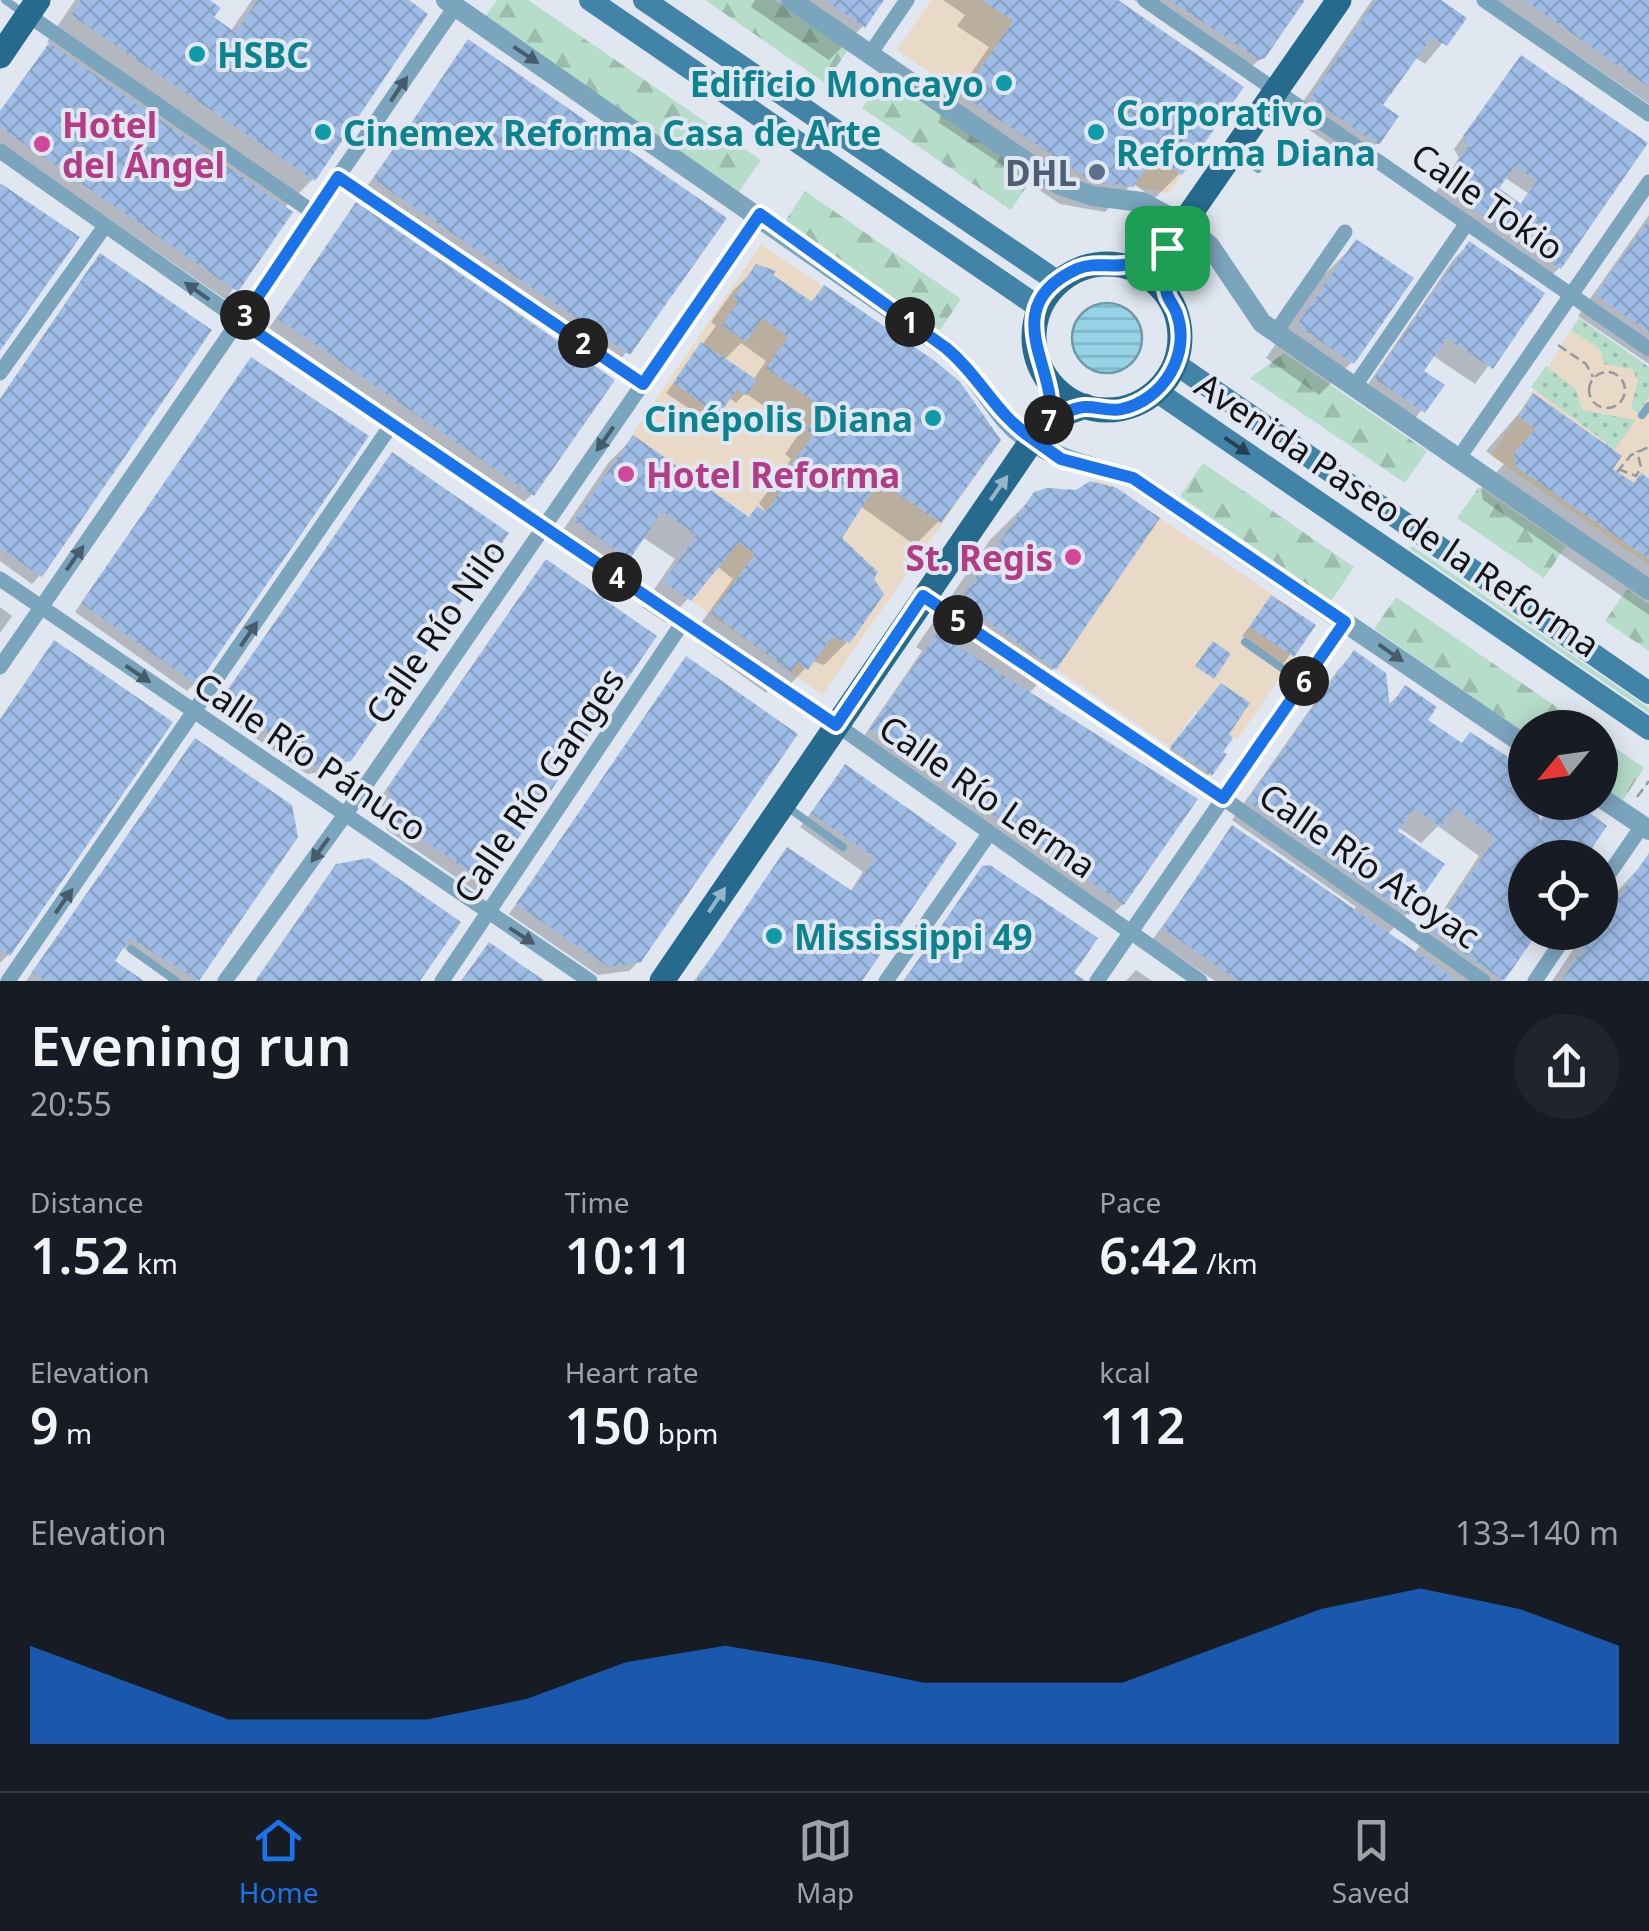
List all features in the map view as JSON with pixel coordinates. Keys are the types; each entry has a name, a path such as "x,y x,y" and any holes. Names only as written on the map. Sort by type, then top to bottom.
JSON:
{"main road":[{"path":"590,0 1040,308"},
{"path":"644,0 1058,282"},
{"path":"1125,265 1167,248 1339,0"},
{"path":"3,44 33,8"},
{"name":"Avenida Paseo de la Reforma","path":"1040,430 1085,406 1120,410 1144,402 1176,364 1181,340 1178,315 1166,293 1167,248"},
{"path":"659,979 1040,430 1046,377 1034,344 1040,308 1058,282 1079,268 1102,263 1125,265 1148,276 1166,293"},
{"name":"Avenida Paseo de la Reforma","path":"1176,364 1649,693"},
{"path":"1046,377 1072,401 1085,406"},
{"name":"Avenida Paseo de la Reforma","path":"1156,391 1649,729"}],"street":[{"path":"791,0 1060,186 1094,196 1142,202 1183,224 1210,246 1250,312 1275,333 1649,590"},
{"path":"870,54 907,0"},
{"name":"Calle Tokio","path":"1145,0 1276,91 1424,186 1466,223 1649,349"},
{"path":"1484,0 1649,114"},
{"path":"0,667 241,322 450,3 760,214 946,348 970,367 1010,424 1040,430 1061,459 1133,478 1508,733"},
{"path":"33,8 314,214"},
{"name":"Calle Río Lerma","path":"0,150 241,322 836,725 1200,981"},
{"path":"338,177 643,384"},
{"path":"1458,459 1649,182"},
{"name":"Calle Río Nilo","path":"225,981 345,816 760,214"},
{"path":"1354,387 1466,223"},
{"path":"0,373 105,226"},
{"path":"1275,333 1345,232"},
{"path":"0,976 8,981 392,424"},
{"name":"Calle Río Pánuco","path":"0,578 590,981"},
{"name":"Calle Río Atoyac","path":"923,596 1223,798 1483,981"},
{"name":"Calle Río Ganges","path":"442,981 683,622"},
{"path":"1097,981 1345,622"},
{"path":"1618,809 1646,828 1618,864"},
{"path":"886,981 989,834"},
{"path":"1535,981 1556,950"}],"lane":[{"path":"5,0 33,8"},
{"path":"1233,152 1258,169"},
{"path":"1642,416 1649,406"},
{"path":"1245,642 1304,683"},
{"path":"783,803 843,847"},
{"path":"130,950 176,981"}],"path":[{"path":"1558,344 1586,364 1594,378"},
{"path":"1604,372 1620,378 1626,394 1620,404 1615,408 1592,401 1589,390 1594,378 1604,372"},
{"path":"1637,451 1640,467 1636,476 1618,470 1637,451 1649,447"},
{"path":"1630,806 1649,781"}],"shaded area":[{"path":"931,0 1118,0 1244,87 1169,193 1084,178 897,50"},
{"path":"761,244 958,379 1001,440 822,695 691,601 749,516 688,474 672,497 616,459"},
{"path":"1579,318 1649,367 1649,565 1491,456"},
{"path":"1096,480 1111,484 1316,625 1237,740 1195,711 1170,747 959,602 1034,492 1047,488 1076,490"}],"green space":[{"path":"497,0 528,0 761,160 739,192 485,17"},
{"path":"705,0 775,0 848,50 825,83"},
{"path":"884,75 1033,177 1011,210 862,108"},
{"path":"805,191 961,299 940,330 784,223"},
{"path":"1579,318 1649,367 1649,397 1638,413 1631,408 1638,380 1632,369 1604,364 1600,349 1571,330"},
{"path":"1284,353 1427,451 1405,483 1250,378"},
{"path":"1546,366 1576,389 1582,410 1636,420 1605,463 1597,458 1607,443 1531,387"},
{"path":"1203,463 1354,567 1331,601 1180,496"},
{"path":"1479,487 1566,546 1544,578 1457,518"},
{"path":"1412,546 1649,708 1649,713 1410,549"},
{"path":"1627,589 1649,604 1649,651 1605,621"},
{"path":"1396,597 1561,710 1508,710 1508,721 1374,629"},
{"path":"1618,750 1644,768 1623,800 1618,797"}],"water":[{"path":"1107,303 1132,313 1142,338 1132,363 1107,373 1082,363 1072,338 1082,313"}],"building":[{"path":"81,0 210,0 221,8 214,17 236,33 258,0 409,0 428,14 315,181 71,15"},
{"path":"825,0 884,0 865,28"},
{"path":"982,0 1118,0 1244,87 1182,175 1155,155 1133,187 1091,181 962,95 1013,21"},
{"path":"1170,0 1305,0 1265,58 1259,60"},
{"path":"1376,0 1441,0 1467,18 1447,46 1432,37 1383,105 1399,116 1379,145 1310,98"},
{"path":"1524,0 1649,0 1649,87 1619,66"},
{"path":"468,39 727,218 630,355 373,179"},
{"path":"49,43 293,212 238,292 0,127 0,111"},
{"path":"1521,55 1648,143 1561,269 1440,187 1469,145 1463,136","holes":["1515,166 1537,181 1521,204 1499,188"]},
{"path":"0,183 80,237 0,351"},
{"path":"356,202 615,380 534,496 277,318"},
{"path":"1649,219 1649,332 1596,295"},
{"path":"1356,239 1414,278 1354,364 1297,325"},
{"path":"1469,241 1545,293 1493,369 1447,338 1424,371 1445,385 1425,413 1374,378"},
{"path":"100,253 212,330 42,577 0,548 0,399"},
{"path":"756,264 776,271 773,275 812,302 824,285 935,361 960,382 1001,440 941,523 879,481 842,538 878,572 874,579 884,594 850,643 832,637 808,670 798,662 791,672 711,613 755,554 739,542 691,601 664,582 696,535 662,511 630,559 574,521 633,435 749,517 757,506 766,512 786,484 781,478 813,435 806,430 822,407 766,368 788,337 762,318 746,342 722,325 738,302 733,298"},
{"path":"701,342 757,380 746,395 737,389 719,415 673,383"},
{"path":"251,357 369,436 197,685 81,603"},
{"path":"1533,393 1622,456 1613,469 1634,483 1641,473 1649,479 1649,559 1516,467 1514,453 1535,429 1518,416"},
{"path":"392,452 509,533 351,761 317,767 221,700"},
{"path":"1090,481 1117,488 1160,518 1056,670 959,602 1034,492 1047,488 1076,490"},
{"path":"546,559 657,636 487,884 396,821 388,787"},
{"path":"1271,595 1316,625 1294,657 1249,627"},
{"path":"937,633 1198,799 1124,905 870,729"},
{"path":"54,640 173,722 10,956 0,949 0,720"},
{"path":"1213,641 1231,654 1214,679 1195,666"},
{"path":"1354,650 1386,673 1390,707 1405,685 1437,707 1428,720 1462,743 1470,732 1508,757 1508,820 1599,820 1607,826 1597,840 1508,840 1508,950 1526,950 1504,981 1433,932 1495,838 1454,807 1441,827 1414,809 1398,831 1445,864 1409,915 1247,801"},
{"path":"686,656 798,734 641,962 608,967 516,904"},
{"path":"1221,683 1250,703 1229,734 1233,738 1223,752 1227,754 1212,776 1170,747"},
{"path":"195,738 292,805 298,837 199,981 130,938 115,961 144,981 46,981 32,972"},
{"path":"845,764 957,843 914,906 862,981 696,981 787,847 852,891 865,873 875,858 811,813"},
{"path":"1232,825 1458,981 1238,981 1162,928"},
{"path":"1649,853 1649,981 1561,981 1582,950 1618,950 1618,898"},
{"path":"369,858 461,922 420,981 256,981 336,864"},
{"path":"990,865 1098,938 1074,973 1086,981 904,981 982,866"},
{"path":"489,942 523,966 545,981 461,981"}],"place":[{"name":"HSBC","path":"197,54"},
{"name":"Edificio Moncayo","path":"1004,83"},
{"name":"Cinemex Reforma Casa de Arte","path":"323,132"},
{"name":"Corporativo Reforma Diana","path":"1096,132"},
{"name":"Hotel del Ángel","path":"42,144"},
{"name":"DHL","path":"1097,172"},
{"name":"Cinépolis Diana","path":"933,418"},
{"name":"Hotel Reforma","path":"626,474"},
{"name":"St. Regis","path":"1073,557"},
{"name":"Mississippi 49","path":"774,936"}],"route":[{"path":"1167,248 1125,265 1102,263 1079,268 1059,281 1044,299 1035,321 1034,344 1050,400 1048,420 1033,439 1010,424 970,367 760,214 643,384 338,177 241,322 836,725 923,596 1223,798 1345,622 1133,478 1061,459 1033,439 1046,422 1048,420 1066,412 1085,406 1120,410 1144,402 1163,386 1176,364 1181,340 1178,315 1166,293 1167,248"}]}
